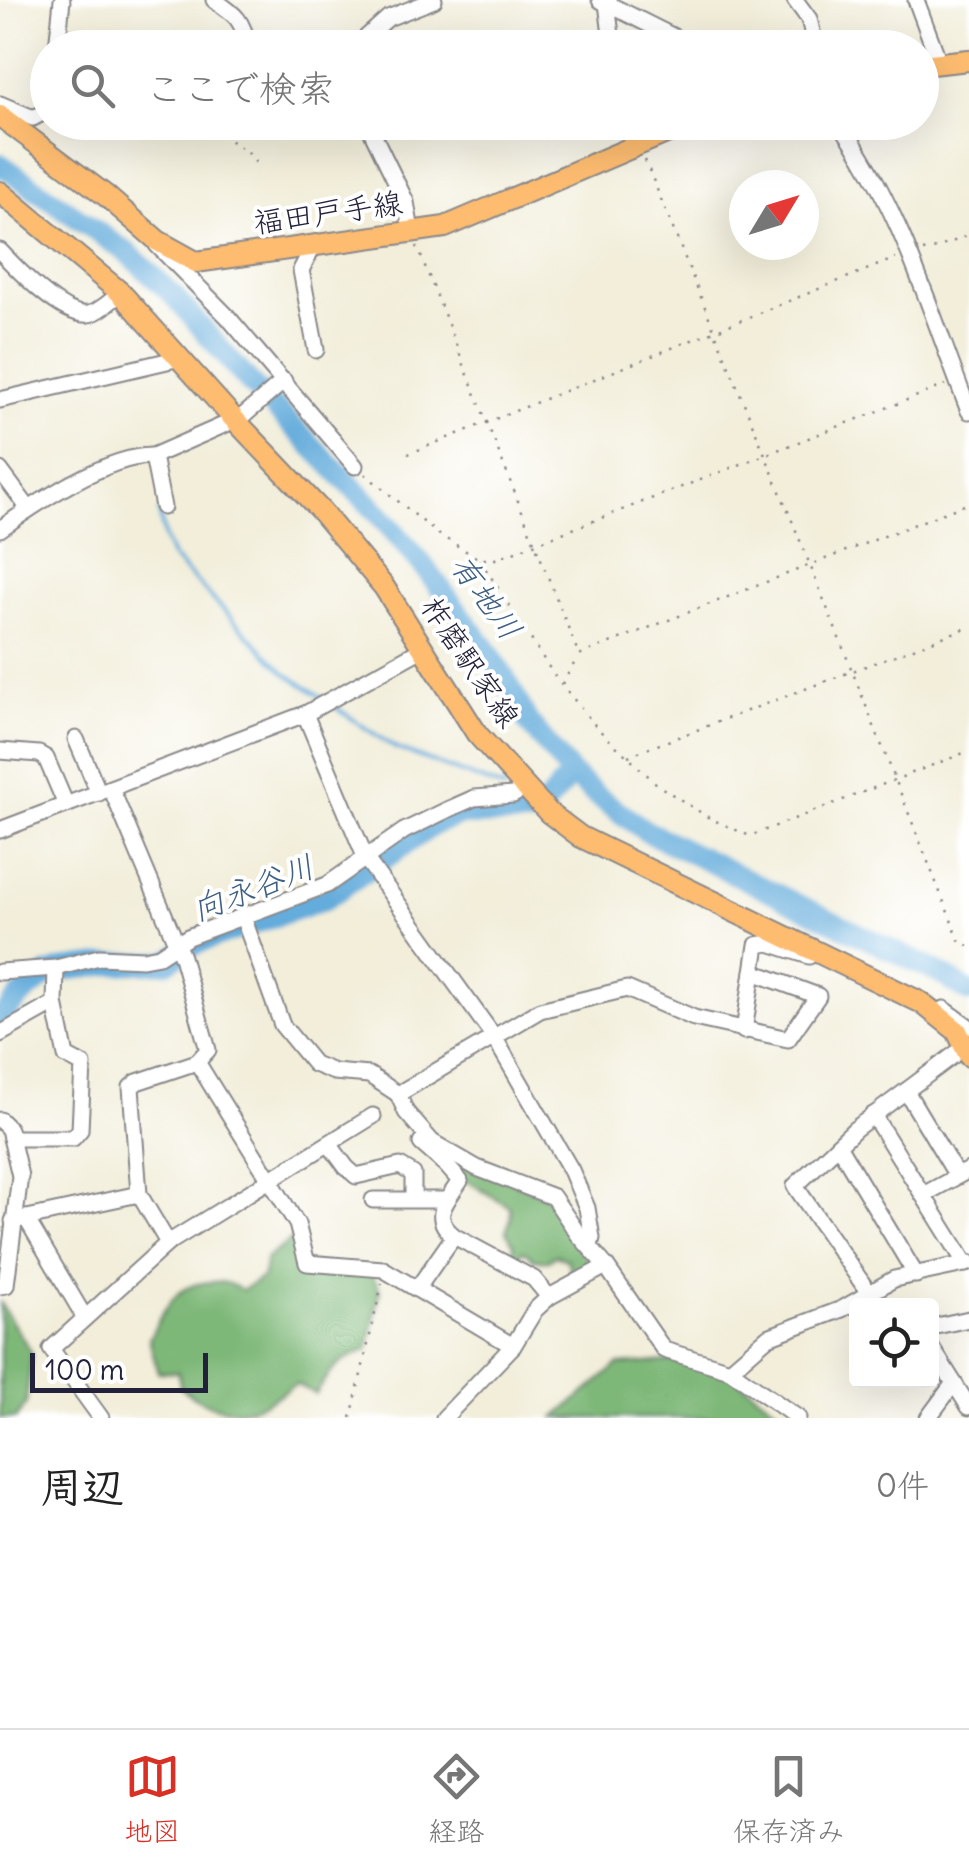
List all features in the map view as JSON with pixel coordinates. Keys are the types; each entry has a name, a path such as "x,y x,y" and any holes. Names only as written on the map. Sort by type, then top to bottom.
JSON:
{"main road":[{"path":"939,62 969,60"},
{"name":"福田戸手線","path":"0,116 30,139"},
{"name":"福田戸手線","path":"32,140 158,241 196,262 444,227 651,140"},
{"name":"柞磨駅家線","path":"0,192 121,293 334,526 384,587 477,734 538,801 581,837 922,1003 968,1043"}],"street":[{"path":"59,30 62,0"},
{"path":"214,0 235,14 244,30"},
{"path":"374,30 388,18 434,0"},
{"path":"796,0 812,30"},
{"path":"916,0 923,30"},
{"path":"603,2 610,30"},
{"path":"603,2 660,30"},
{"path":"0,104 30,117"},
{"path":"376,140 406,202 411,231"},
{"path":"639,145 641,140"},
{"path":"852,140 910,253 969,412"},
{"path":"158,241 156,246 227,316 355,466"},
{"path":"306,247 301,270 316,350"},
{"path":"4,261 75,314 92,314 121,293"},
{"path":"0,400 180,358"},
{"path":"0,529 95,472 118,462 152,456 238,418 284,381"},
{"path":"152,456 163,507"},
{"path":"0,470 29,509"},
{"path":"0,830 304,714 424,648"},
{"path":"304,714 366,859 494,1037 571,1170 586,1208 590,1246"},
{"path":"76,739 105,791 180,951 208,1050 197,1062 130,1087 139,1194 168,1243"},
{"path":"0,751 46,758 66,805"},
{"path":"0,972 56,968 99,957 143,958 180,951 188,937 246,924 327,885 404,832 474,798 513,796 538,801"},
{"path":"246,924 282,1025 314,1064 334,1072 368,1075 398,1094 406,1112 432,1142 477,1168 553,1197 664,1350 730,1370 798,1418"},
{"path":"744,1031 756,946 768,943 836,966 842,964"},
{"path":"12,1138 74,1138 80,1130 84,1065 66,1056 54,996 56,968"},
{"path":"398,1094 540,1010 627,989 694,1018 788,1039 818,996 753,972"},
{"path":"0,1034 54,996"},
{"path":"869,1293 795,1186 873,1115 968,1043"},
{"path":"197,1062 297,1224 307,1263 383,1269 513,1346"},
{"path":"906,1091 963,1173 923,1195"},
{"path":"864,1298 894,1279 968,1264 873,1115"},
{"path":"101,1418 51,1349 168,1243 373,1116"},
{"path":"0,1120 10,1129 20,1176 20,1219 6,1285 0,1286"},
{"path":"424,1134 421,1144 460,1181 440,1217 442,1227 534,1279 549,1296"},
{"path":"329,1144 356,1176 400,1166 413,1174 413,1198"},
{"path":"838,1145 916,1275"},
{"path":"20,1219 139,1194"},
{"path":"373,1200 447,1200"},
{"path":"20,1219 85,1318"},
{"path":"417,1288 454,1236"},
{"path":"450,1416 513,1346 535,1310 549,1296 606,1266"},
{"path":"730,1370 768,1337 849,1313"},
{"path":"939,1325 969,1320"},
{"path":"939,1359 969,1406"},
{"path":"928,1418 954,1383"}],"path":[{"path":"230,140 260,168"},
{"path":"639,145 959,940 969,946"},
{"path":"411,231 579,656"},
{"path":"408,454 910,253 938,248 969,235"},
{"path":"479,558 495,559 535,545 957,381"},
{"path":"355,466 438,534 479,558 562,684 598,729 658,786 710,819 750,836 969,752"},
{"path":"562,684 579,656 969,503"},
{"path":"626,756 969,627"},
{"path":"352,1418 383,1269"}],"green space":[{"path":"430,1143 551,1199 585,1248 589,1264 574,1278 567,1260 556,1255 547,1261 533,1259 522,1251 515,1264 510,1261 514,1245 506,1231 510,1207 465,1180"},
{"path":"292,1239 299,1245 299,1263 369,1270 380,1290 368,1350 337,1366 315,1394 296,1384 246,1409 229,1409 202,1401 180,1387 179,1372 158,1372 149,1339 176,1296 209,1282 223,1282 242,1290 263,1277 266,1259"},
{"path":"0,1303 32,1353 26,1404 16,1418 0,1418"},
{"path":"673,1361 733,1376 789,1418 555,1418 618,1365"}],"waterway":[{"name":"有地川","path":"0,164 129,254 172,294 250,383 379,514 487,650 528,722 571,774 646,831 941,974 969,992"},
{"path":"159,511 172,557 284,672 323,698"},
{"path":"331,704 395,748 505,789"},
{"name":"向永谷川","path":"0,1018 47,975 111,964 167,962 197,943 325,899 435,824 459,815 538,814 571,774"},
{"path":"516,805 517,814"}]}
